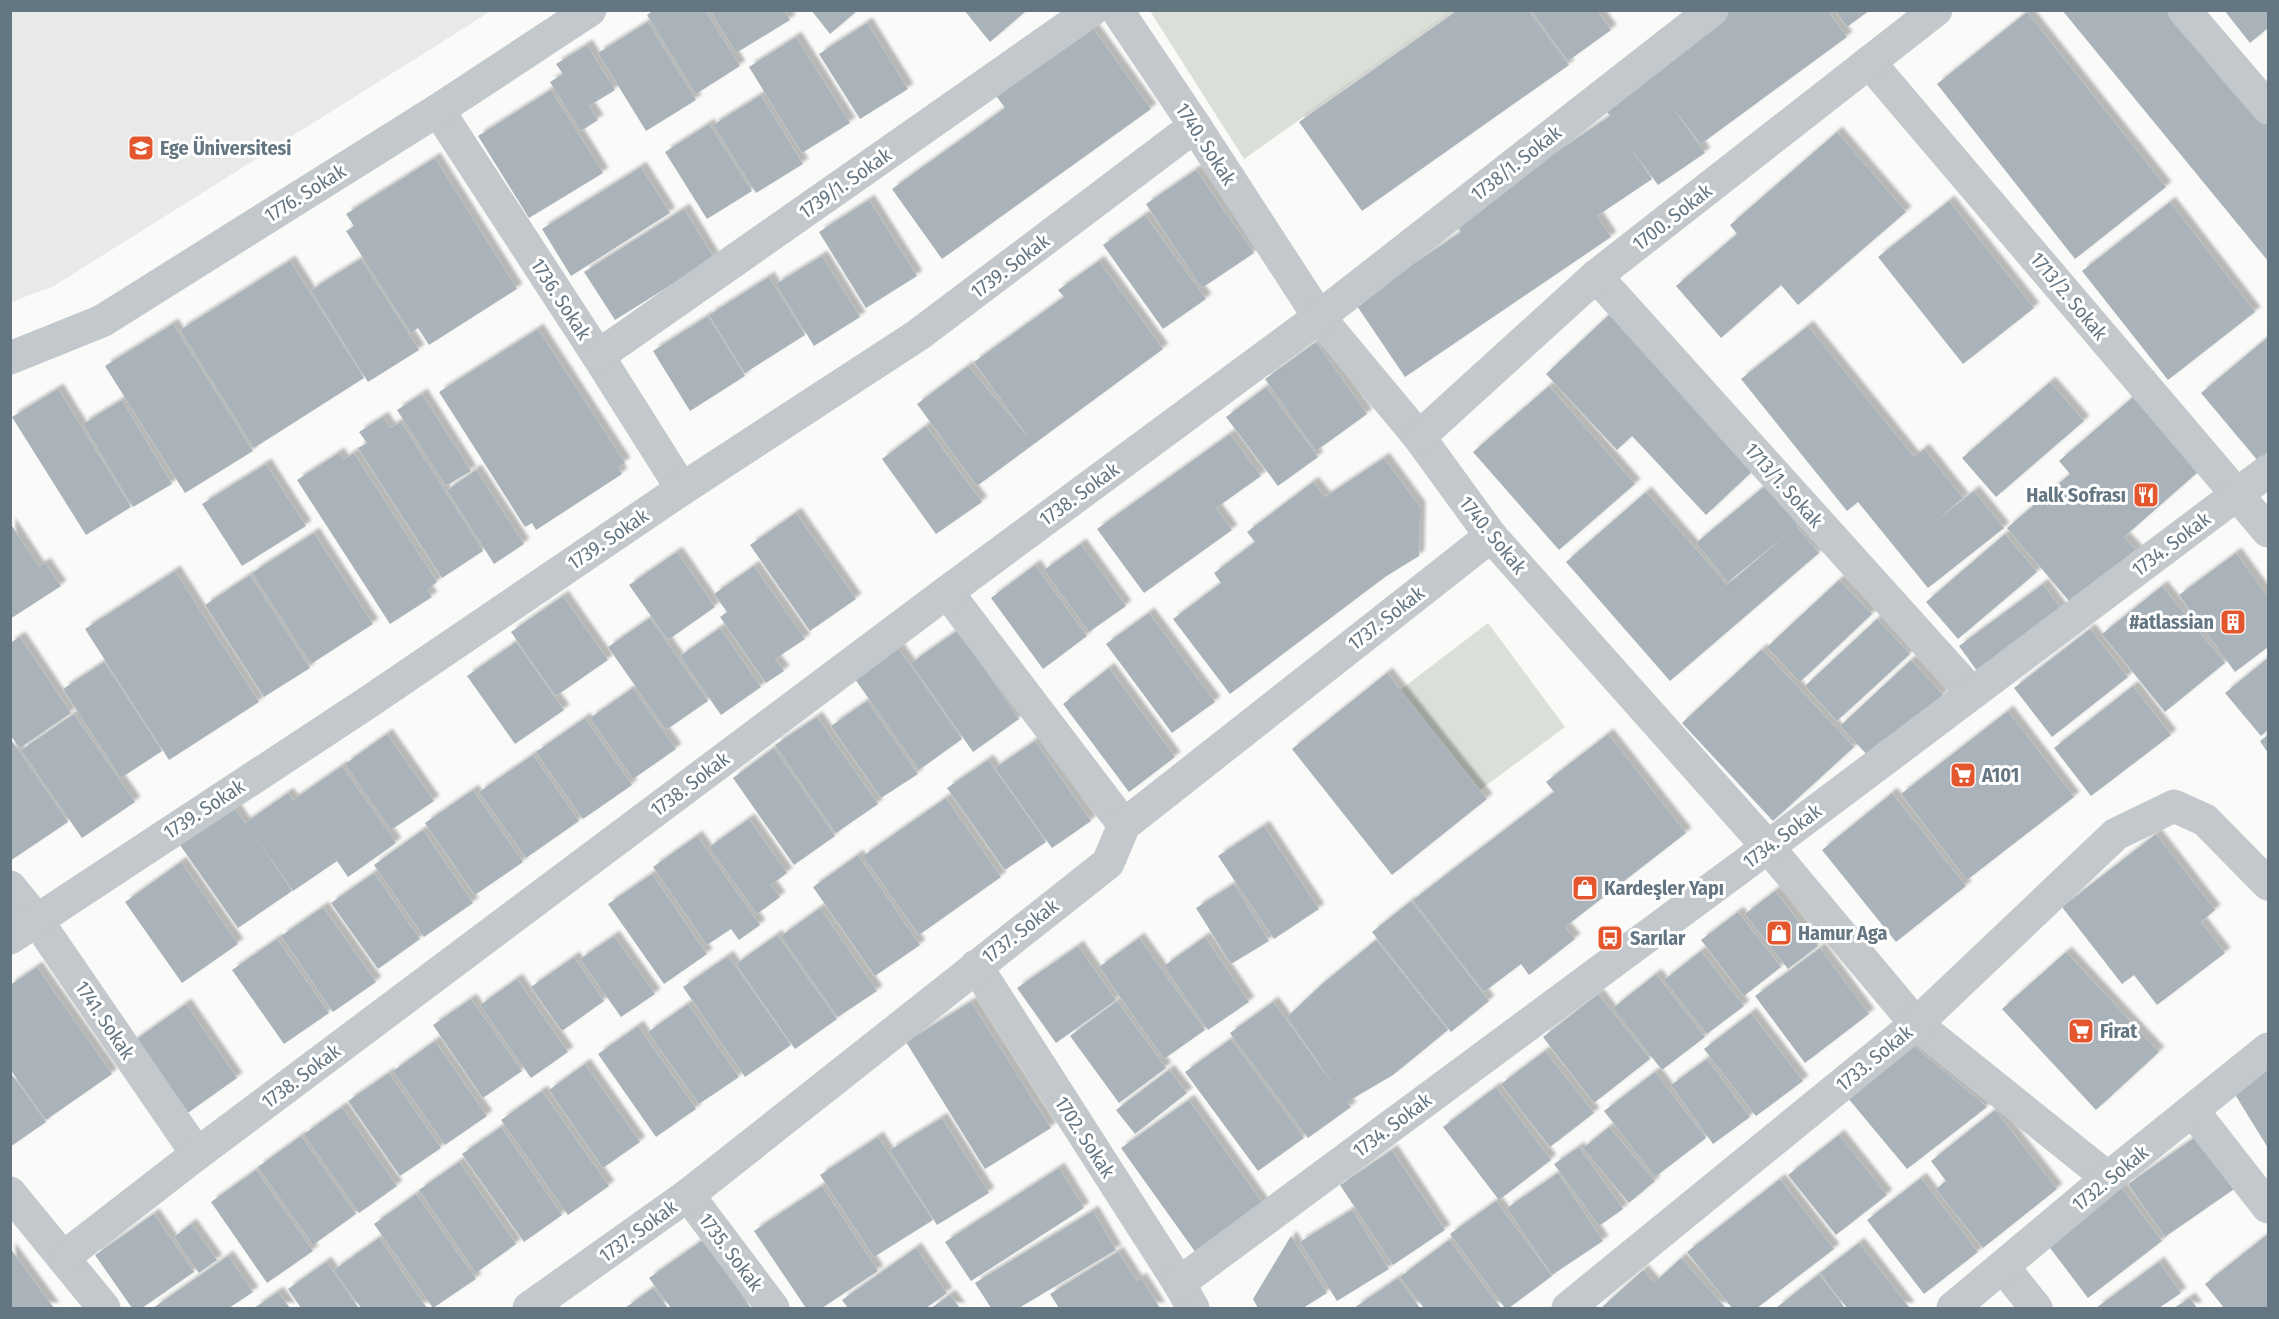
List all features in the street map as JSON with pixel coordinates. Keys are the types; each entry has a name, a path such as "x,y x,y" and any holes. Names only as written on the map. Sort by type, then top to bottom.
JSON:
{"street":[{"name":"1776. Sokak","path":"10,358 102,321 438,110 590,10"},
{"name":"1739/1. Sokak","path":"598,356 1092,10"},
{"name":"1740. Sokak","path":"1117,10 1319,317 1419,437 1491,536 1768,847 1916,1024 2108,1178"},
{"name":"1738/1. Sokak","path":"1319,317 1712,10"},
{"name":"1700. Sokak","path":"1419,437 1596,276 1936,10"},
{"path":"2184,10 2268,108"},
{"name":"1713/2. Sokak","path":"1869,62 2268,531"},
{"name":"1736. Sokak","path":"438,110 682,489"},
{"name":"1739. Sokak","path":"23,928 367,703 682,489 918,335 1195,126"},
{"name":"1713/1. Sokak","path":"1596,276 1972,693"},
{"name":"1738. Sokak","path":"64,1257 197,1154 947,591 1319,317"},
{"name":"1734. Sokak","path":"1186,1296 1768,847 2268,471"},
{"name":"1737. Sokak","path":"529,1308 688,1195 1108,863 1124,825 1491,536"},
{"path":"947,591 1124,825"},
{"name":"1733. Sokak","path":"1568,1308 1916,1024 2116,834 2174,806 2205,820 2268,884"},
{"name":"1741. Sokak","path":"10,887 23,928 197,1154"},
{"name":"1702. Sokak","path":"976,966 1186,1296"},
{"name":"1732. Sokak","path":"1953,1308 2108,1178 2268,1049"},
{"path":"2193,1111 2268,1207"},
{"path":"10,1193 104,1308"},
{"name":"1735. Sokak","path":"688,1195 773,1308"},
{"path":"2003,1267 2036,1308"}],"shaded area":[{"name":"Ege Üniversitesi","path":"11,10 491,11 54,286 11,302"},
{"path":"1150,11 1453,11 1244,159"},
{"path":"1488,623 1565,727 1480,790 1400,690"}],"building":[{"path":"654,10 705,10 740,66 696,94 647,15"},
{"path":"710,10 784,10 790,20 736,53"},
{"path":"811,10 858,10 830,34"},
{"path":"964,10 1027,10 990,42"},
{"path":"1458,10 1528,10 1569,65 1362,211 1299,122"},
{"path":"1531,10 1597,10 1611,30 1568,61"},
{"path":"1728,10 1827,10 1847,37 1701,144 1670,104 1705,153 1658,185 1627,143 1652,179 1597,216 1611,237 1405,377 1355,303 1461,232 1453,221 1610,116 1604,108"},
{"path":"1835,10 1870,10 1847,27"},
{"path":"2062,10 2175,10 2268,124 2268,261"},
{"path":"2224,10 2268,10 2268,28 2250,43"},
{"path":"2027,12 2166,187 2075,259 1937,84"},
{"path":"648,22 696,100 646,131 598,53"},
{"path":"867,23 908,89 860,119 819,54"},
{"path":"1090,24 1151,109 942,259 892,189 1005,108 994,93"},
{"path":"796,37 850,123 802,153 749,67"},
{"path":"587,45 615,90 589,106 598,120 581,131 550,82 563,74 556,64"},
{"path":"551,90 603,173 529,218 478,136"},
{"path":"761,95 803,164 756,193 713,125"},
{"path":"709,124 752,191 707,219 665,152"},
{"path":"1837,132 1906,212 1798,305 1781,285 1721,338 1676,286 1737,234 1730,225"},
{"path":"435,158 517,289 429,345 418,328 411,333 346,231 354,226 346,214"},
{"path":"641,167 670,213 571,276 542,229"},
{"path":"1196,170 1254,253 1202,288 1146,204"},
{"path":"869,200 917,276 866,308 819,232"},
{"path":"1949,201 2034,308 1963,364 1878,257"},
{"path":"2170,202 2255,312 2168,380 2082,271"},
{"path":"684,209 714,258 615,320 584,272"},
{"path":"1145,215 1206,299 1163,329 1103,245"},
{"path":"822,256 860,317 814,346 776,284"},
{"path":"361,259 419,350 368,382 311,290"},
{"path":"290,261 364,378 254,448 180,330"},
{"path":"1099,261 1163,349 977,486 917,404 968,366 1029,438 974,362 1064,297 1058,290"},
{"path":"769,277 805,335 745,373 709,315"},
{"path":"1614,310 1760,464 1706,515 1632,436 1617,450 1546,374"},
{"path":"708,316 745,376 690,411 653,351"},
{"path":"173,324 253,451 185,493 105,366"},
{"path":"1808,326 1914,457 1924,449 1963,498 1934,522 1974,491 2004,528 1928,588 1858,502 1847,511 1741,379"},
{"path":"538,329 625,463 618,467 622,474 536,530 532,523 525,527 439,392"},
{"path":"2268,337 2268,452 2258,461 2201,393"},
{"path":"1316,342 1367,414 1316,451 1265,379"},
{"path":"2050,382 2084,421 1996,497 1962,458"},
{"path":"1549,386 1635,484 1559,550 1473,452"},
{"path":"1266,387 1318,457 1278,486 1226,417"},
{"path":"58,389 131,507 86,535 12,417"},
{"path":"422,394 471,471 446,486 397,410"},
{"path":"2133,397 2198,472 2124,537 2138,552 2074,607 2007,528 2070,474 2059,461"},
{"path":"122,400 172,484 133,507 83,424"},
{"path":"383,417 390,428 401,422 483,551 442,578 358,448 367,443 359,432"},
{"path":"926,426 982,502 936,534 882,459"},
{"path":"1230,434 1261,476 1216,508 1232,530 1144,593 1097,529"},
{"path":"339,453 343,460 354,453 437,582 427,590 432,597 390,624 297,480"},
{"path":"1384,458 1420,507 1419,556 1385,577 1230,694 1173,619 1221,583 1214,573 1255,542 1247,532 1313,482 1325,497"},
{"path":"266,464 306,526 242,566 202,504"},
{"path":"476,470 524,544 494,564 447,490"},
{"path":"1766,485 1819,553 1670,681 1566,562 1646,492 1727,585 1786,535 1728,582 1696,543"},
{"path":"796,513 856,599 810,631 750,545"},
{"path":"10,523 39,567 45,563 61,586 10,619"},
{"path":"314,533 373,624 311,664 252,573"},
{"path":"2005,534 2037,572 1958,639 1926,602"},
{"path":"1081,544 1126,606 1089,632 1044,570"},
{"path":"677,552 715,607 668,640 629,585"},
{"name":"#atlassian","path":"2236,553 2268,597 2268,647 2235,672 2179,595"},
{"path":"1035,565 1087,636 1043,669 991,598"},
{"path":"754,566 805,639 775,659 784,671 766,683 720,617 727,612 714,594"},
{"path":"175,571 259,702 169,760 85,629"},
{"path":"250,575 310,668 264,697 205,605"},
{"path":"1839,580 1872,614 1800,682 1767,647"},
{"path":"2043,584 2065,614 1980,675 1959,646"},
{"path":"2162,586 2225,663 2165,712 2102,634"},
{"path":"563,596 608,660 556,696 511,632"},
{"path":"1149,613 1215,702 1172,733 1106,644"},
{"path":"650,618 708,701 666,730 608,647"},
{"path":"1877,619 1910,654 1837,721 1805,686"},
{"path":"720,628 761,687 721,715 680,656"},
{"path":"2090,629 2128,677 2052,737 2014,688"},
{"path":"958,630 1019,719 973,752 911,663"},
{"path":"20,637 71,713 20,748 10,735 10,643"},
{"path":"516,642 564,710 515,744 467,676"},
{"path":"894,642 962,739 919,770 850,672"},
{"path":"1762,649 1854,747 1773,821 1682,723"},
{"path":"2268,658 2268,730 2261,736 2225,693"},
{"path":"1911,660 1943,695 1872,760 1840,726"},
{"path":"104,662 162,751 121,778 63,689"},
{"path":"1109,668 1175,757 1129,792 1063,704"},
{"path":"1387,673 1487,799 1392,875 1292,749"},
{"path":"2133,686 2171,735 2091,796 2054,748"},
{"path":"633,688 676,749 633,779 590,718"},
{"path":"867,701 918,774 881,798 831,726"},
{"path":"2008,711 2074,797 1967,880 1901,794"},
{"path":"74,714 135,802 82,838 21,750"},
{"path":"817,717 878,804 836,833 775,745"},
{"path":"585,718 632,785 583,819 536,752"},
{"path":"387,734 434,801 391,830 345,764"},
{"path":"1608,734 1686,833 1565,927 1575,939 1529,975 1521,964 1484,992 1413,900 1554,792 1546,782"},
{"path":"2268,735 2268,753 2260,741"},
{"path":"10,738 68,822 10,861"},
{"path":"1035,741 1091,821 1052,848 995,768"},
{"path":"774,748 835,836 794,865 733,778"},
{"path":"533,755 579,821 526,858 479,792"},
{"path":"988,760 1046,842 1005,870 947,788"},
{"path":"342,766 396,843 348,877 337,861 293,891 247,825 292,891 238,928 180,845 234,807 245,823 288,793 293,800"},
{"path":"473,790 523,862 475,895 425,823"},
{"path":"1892,793 1966,886 1896,942 1822,850"},
{"path":"946,798 1001,877 919,935 863,856"},
{"path":"749,819 787,873 771,885 780,897 757,914 709,847"},
{"path":"1264,826 1319,909 1274,939 1218,856"},
{"path":"423,830 473,903 424,937 374,865"},
{"path":"2156,834 2215,910 2201,922 2225,953 2157,1005 2134,975 2122,984 2062,907"},
{"path":"697,836 760,925 739,940 731,929 707,945 653,867"},
{"path":"858,855 920,945 875,976 813,887"},
{"path":"181,862 238,944 182,983 125,902"},
{"path":"374,873 420,939 378,969 331,903"},
{"path":"652,874 707,954 664,984 608,904"},
{"path":"1234,884 1269,941 1231,964 1196,908"},
{"path":"1775,891 1818,946 1788,969 1745,914"},
{"path":"1411,901 1489,1001 1451,1032 1372,932"},
{"path":"323,907 376,982 333,1012 281,936"},
{"path":"820,908 877,991 838,1017 781,936"},
{"path":"1738,912 1781,967 1744,996 1701,940"},
{"path":"777,935 837,1019 795,1049 736,964"},
{"path":"614,936 655,994 621,1017 580,959"},
{"path":"1205,937 1249,1002 1208,1030 1164,966"},
{"path":"1139,938 1205,1030 1164,1059 1099,967"},
{"path":"277,939 329,1013 284,1044 232,970"},
{"path":"1376,940 1448,1030 1393,1075 1347,1102 1351,1107 1308,1138 1230,1033 1273,1002 1335,1087 1287,1017 1321,985"},
{"path":"1078,946 1116,1000 1056,1043 1017,988"},
{"path":"1820,948 1869,1014 1805,1063 1755,996"},
{"path":"1701,951 1744,1006 1707,1034 1664,980"},
{"name":"Firat","path":"2066,952 2159,1052 2096,1110 2002,1009"},
{"path":"728,956 791,1045 745,1077 683,987"},
{"path":"574,957 604,1001 562,1031 531,987"},
{"path":"37,967 112,1074 46,1120 10,1069 10,985"},
{"path":"1656,974 1705,1037 1662,1070 1613,1008"},
{"path":"517,979 568,1052 531,1078 480,1005"},
{"path":"1598,994 1650,1059 1594,1103 1543,1037"},
{"path":"471,999 522,1071 483,1098 433,1025"},
{"path":"1117,1001 1166,1068 1119,1103 1070,1036"},
{"path":"971,1002 1051,1128 985,1169 906,1042"},
{"path":"186,1004 237,1078 182,1117 131,1043"},
{"path":"688,1004 739,1077 699,1104 648,1032"},
{"path":"1751,1013 1803,1081 1756,1116 1704,1049"},
{"path":"638,1026 696,1109 656,1137 598,1054"},
{"path":"1231,1039 1304,1138 1258,1171 1185,1072"},
{"path":"1907,1040 1987,1107 1907,1169 1842,1091"},
{"path":"435,1041 487,1116 445,1145 393,1071"},
{"path":"1545,1051 1594,1113 1550,1147 1501,1084"},
{"path":"1707,1059 1750,1117 1713,1144 1671,1085"},
{"path":"585,1064 640,1142 603,1168 549,1090"},
{"path":"2268,1065 2268,1148 2231,1088"},
{"path":"1169,1070 1187,1093 1135,1134 1116,1110"},
{"path":"10,1072 46,1122 10,1147"},
{"path":"1655,1072 1706,1138 1655,1177 1604,1111"},
{"path":"389,1073 441,1148 400,1176 348,1101"},
{"path":"1496,1087 1551,1160 1499,1200 1443,1127"},
{"path":"542,1091 609,1186 568,1215 501,1120"},
{"path":"1189,1100 1269,1212 1201,1260 1121,1148"},
{"path":"342,1107 397,1186 359,1213 304,1134"},
{"path":"1995,1110 2057,1189 1983,1248 1936,1189 1946,1181 1931,1161"},
{"path":"942,1118 989,1193 937,1225 890,1150"},
{"path":"501,1127 562,1215 524,1242 462,1154"},
{"path":"1609,1127 1655,1181 1629,1203 1583,1148"},
{"path":"2200,1134 2237,1187 2165,1237 2128,1184"},
{"path":"1839,1135 1887,1195 1836,1235 1788,1175"},
{"path":"301,1136 356,1214 313,1245 258,1167"},
{"path":"878,1137 933,1220 874,1257 820,1175"},
{"path":"1579,1147 1623,1209 1599,1226 1554,1164"},
{"path":"1392,1150 1445,1230 1393,1265 1340,1185"},
{"path":"459,1162 516,1244 476,1273 419,1190"},
{"path":"1059,1168 1084,1208 971,1281 945,1242"},
{"path":"256,1170 313,1251 267,1283 211,1202"},
{"path":"1558,1173 1603,1241 1552,1275 1507,1208"},
{"path":"1921,1178 1978,1252 1924,1294 1867,1220"},
{"path":"1780,1179 1834,1249 1757,1308 1732,1308 1687,1252"},
{"path":"822,1186 878,1271 822,1308 806,1308 754,1231"},
{"path":"2121,1187 2162,1241 2088,1298 2047,1244"},
{"path":"416,1194 476,1279 433,1308 374,1224"},
{"path":"1496,1201 1552,1276 1509,1308 1505,1308 1450,1234"},
{"path":"1352,1210 1389,1269 1337,1301 1300,1242"},
{"path":"1093,1211 1116,1250 1019,1308 991,1308 975,1283"},
{"path":"154,1214 194,1272 142,1308 132,1308 95,1255"},
{"path":"191,1224 217,1260 199,1273 174,1237"},
{"path":"2268,1234 2268,1307 2224,1308 2205,1284"},
{"path":"1291,1236 1327,1293 1303,1308 1258,1308 1253,1299"},
{"path":"379,1238 427,1308 361,1308 334,1270"},
{"path":"703,1240 751,1308 671,1308 649,1278"},
{"path":"1449,1240 1501,1308 1424,1308 1400,1277"},
{"path":"1859,1243 1909,1307 1847,1308 1820,1273"},
{"path":"10,1248 54,1308 10,1308"},
{"path":"916,1248 947,1293 926,1308 848,1308 842,1300"},
{"path":"1118,1252 1137,1281 1141,1278 1160,1308 1059,1308 1050,1294"},
{"path":"228,1256 253,1292 229,1308 153,1308"},
{"path":"1681,1258 1726,1308 1601,1308 1643,1270 1654,1283"},
{"path":"326,1262 359,1308 301,1308 288,1289"},
{"path":"2159,1262 2181,1293 2159,1308 2096,1308"},
{"path":"1819,1274 1845,1308 1776,1308"},
{"path":"1398,1278 1420,1308 1354,1308"},
{"path":"653,1288 668,1308 625,1308"},
{"path":"278,1292 290,1308 254,1308"},
{"path":"950,1295 960,1308 931,1308"},
{"path":"2190,1298 2197,1308 2174,1308"}],"place":[{"name":"Ege Üniversitesi","path":"141,148"},
{"name":"Halk Sofrası","path":"2146,495"},
{"name":"#atlassian","path":"2233,622"},
{"name":"A101","path":"1963,775"},
{"name":"Kardeşler Yapı","path":"1585,888"},
{"name":"Hamur Aga","path":"1779,933"},
{"name":"Sarılar","path":"1610,938"},
{"name":"Firat","path":"2081,1031"}]}
